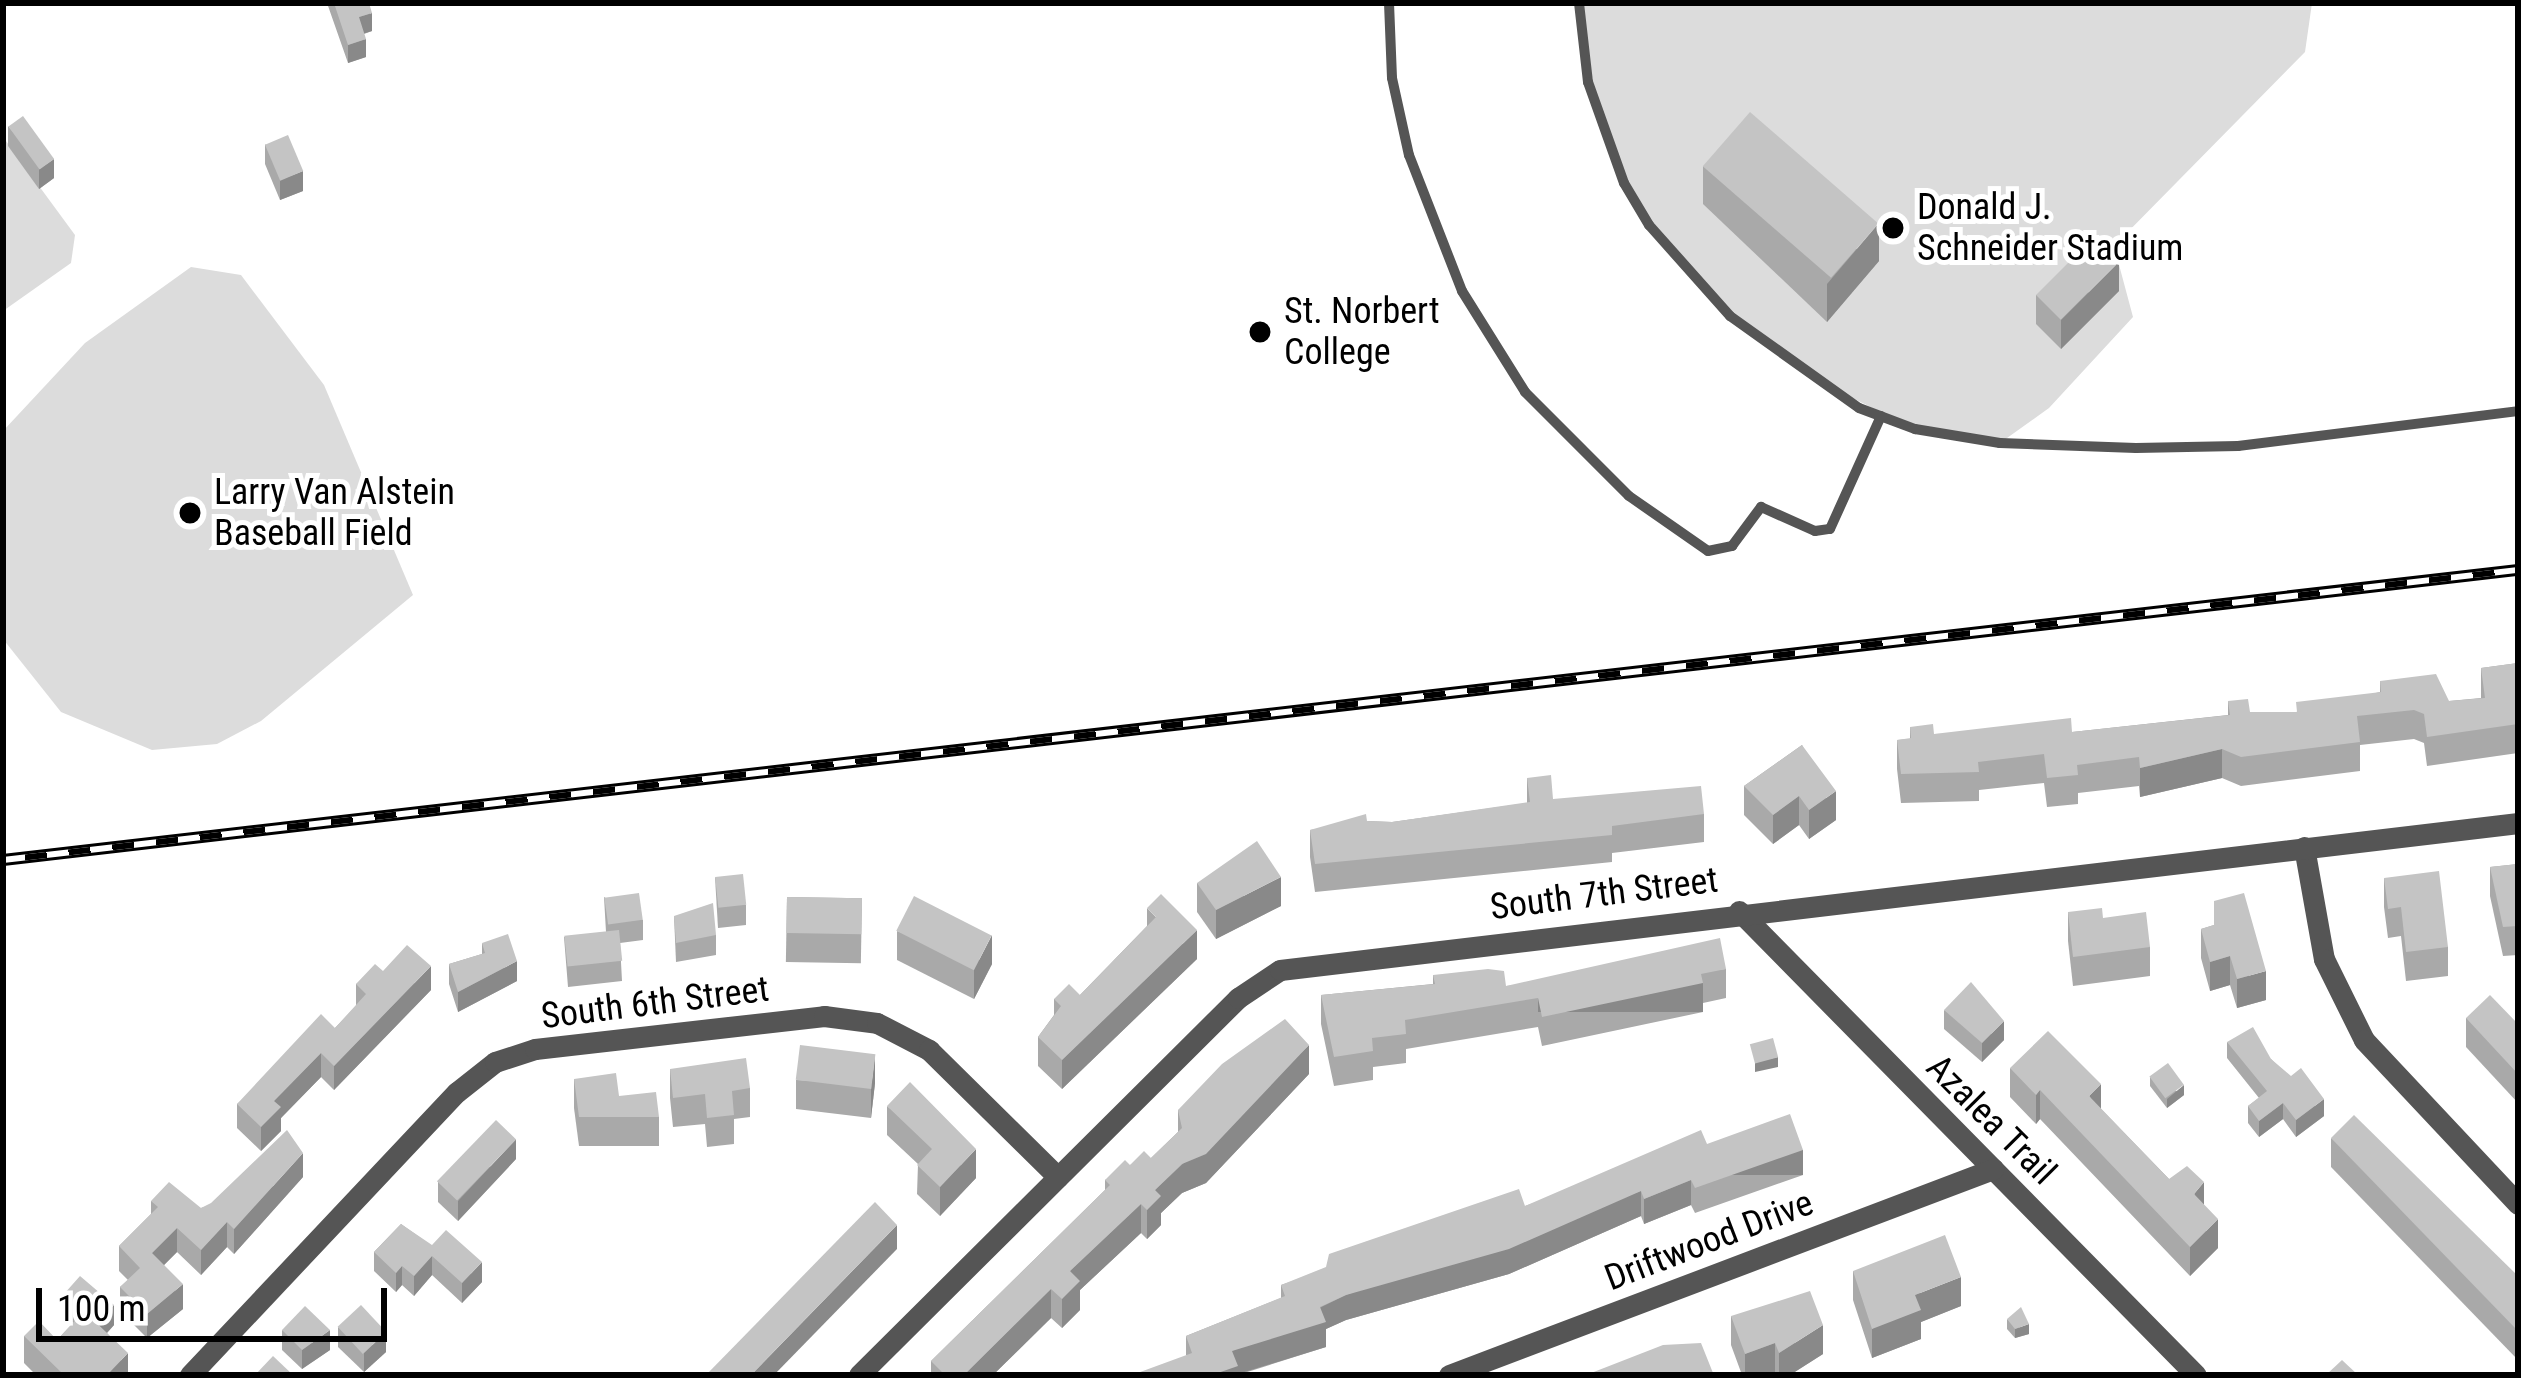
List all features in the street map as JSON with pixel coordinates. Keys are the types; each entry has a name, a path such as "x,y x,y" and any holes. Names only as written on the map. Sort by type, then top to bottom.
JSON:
{"street":[{"name":"South 7th Street","path":"860,1375 1238,998 1280,970 1739,911 2518,823"},
{"path":"2305,847 2324,959 2364,1040 2518,1204"},
{"name":"Azalea Trail","path":"1739,911 2196,1375"},
{"name":"South 6th Street","path":"190,1375 457,1092 495,1063 535,1049 824,1016 877,1023 929,1050 1058,1177"},
{"name":"Driftwood Drive","path":"1449,1375 1994,1169"}],"lane":[{"path":"1389,3 1392,78 1409,154 1462,291 1525,392 1629,496 1708,551 1732,546 1761,507 1815,531 1830,529 1881,416"},
{"path":"1579,3 1588,82 1624,183 1649,225 1730,316 1790,364 1881,416 2000,443 2137,448 2238,446 2518,411"}],"shaded area":[{"name":"Donald J. Schneider Stadium","path":"1579,3 2312,3 2305,52 2114,246 2133,317 2049,408 2000,443 1915,429 1806,375 1716,302 1639,209 1599,116"},
{"path":"3,137 75,235 71,263 3,311"},
{"name":"Larry Van Alstein Baseball Field","path":"191,267 241,275 324,385 413,595 261,721 217,744 152,750 61,712 3,639 3,431 85,343"}],"building":[{"path":"334,3 369,3 372,13 359,17 366,39 348,45"},
{"path":"1750,112 1878,224 1831,278 1703,166"},
{"path":"23,116 54,159 40,169 8,127"},
{"path":"288,135 303,171 280,181 265,145"},
{"path":"2094,237 2119,262 2061,320 2036,295"},
{"path":"2518,663 2518,724 2427,737 2424,714 2414,710 2357,716 2360,742 2241,757 2222,749 2140,768 2139,757 2077,765 2078,775 2047,778 2044,754 1978,762 1979,772 1901,774 1897,740 1911,738 1910,727 1933,724 1934,734 2071,718 2072,732 2230,715 2228,701 2248,699 2250,712 2297,712 2296,702 2381,692 2380,681 2436,674 2449,701 2485,698 2481,668"},
{"path":"1802,745 1836,791 1809,810 1799,796 1773,815 1744,786"},
{"path":"1551,775 1553,799 1701,786 1704,814 1612,826 1612,835 1315,864 1310,830 1366,814 1367,821 1392,822 1530,802 1527,778"},
{"path":"1257,841 1281,877 1216,910 1197,883"},
{"path":"2518,864 2518,926 2503,927 2490,867"},
{"path":"2439,871 2448,947 2406,952 2401,907 2388,909 2384,878"},
{"path":"743,874 746,905 718,908 715,877"},
{"path":"639,893 643,920 608,925 604,898"},
{"path":"2244,893 2266,971 2237,979 2230,956 2210,962 2201,929 2214,925 2214,901"},
{"path":"1161,894 1197,930 1062,1060 1038,1037 1061,1006 1054,999 1069,984 1080,995 1156,917 1147,908"},
{"path":"914,896 992,935 974,970 896,931"},
{"path":"787,897 862,898 861,934 786,933"},
{"path":"713,903 716,935 676,943 674,916"},
{"path":"2102,908 2103,918 2146,912 2150,947 2073,957 2068,912"},
{"path":"619,930 622,961 568,967 564,936"},
{"path":"508,934 517,961 458,992 449,964 485,953 482,943"},
{"path":"1720,938 1726,969 1701,974 1703,983 1542,1017 1538,998 1405,1020 1406,1034 1372,1038 1373,1051 1334,1057 1321,995 1435,984 1433,975 1488,969 1504,971 1506,986"},
{"path":"407,945 431,966 334,1066 321,1053 274,1101 281,1107 261,1127 237,1104 321,1014 335,1028 366,994 356,984 375,964 383,971"},
{"path":"1971,982 2004,1021 1982,1043 1944,1010"},
{"path":"2490,995 2518,1024 2518,1074 2466,1018"},
{"path":"1285,1019 1309,1045 1206,1154 1182,1164 1155,1190 1161,1196 1147,1210 1141,1204 1070,1271 1080,1281 1062,1299 1051,1289 964,1375 945,1375 931,1361 1110,1185 1105,1180 1125,1160 1130,1165 1144,1151 1151,1158 1182,1128 1178,1110 1222,1064"},
{"path":"2253,1027 2271,1059 2291,1076 2301,1068 2324,1099 2296,1120 2283,1103 2259,1121 2248,1106 2267,1091 2227,1042"},
{"path":"2048,1031 2101,1084 2089,1096 2169,1179 2187,1166 2204,1182 2194,1194 2218,1219 2190,1247 2040,1090 2036,1095 2010,1068"},
{"path":"1773,1038 1778,1057 1755,1064 1750,1044"},
{"path":"800,1045 875,1054 871,1089 796,1080"},
{"path":"746,1058 750,1088 732,1091 734,1115 707,1118 705,1094 673,1098 670,1069"},
{"path":"2168,1063 2184,1085 2165,1098 2149,1077"},
{"path":"616,1073 619,1096 656,1092 659,1117 579,1117 574,1079"},
{"path":"910,1082 976,1149 940,1187 917,1165 932,1149 887,1106"},
{"path":"1790,1114 1803,1150 1695,1188 1691,1180 1644,1199 1641,1191 1509,1249 1346,1295 1320,1307 1326,1322 1232,1351 1238,1366 1212,1375 1132,1375 1192,1353 1186,1336 1285,1296 1281,1285 1326,1267 1329,1254 1519,1189 1525,1206 1701,1130 1707,1144"},
{"path":"2354,1115 2518,1276 2518,1331 2331,1138"},
{"path":"496,1120 516,1139 457,1201 437,1181"},
{"path":"287,1130 303,1153 234,1229 227,1222 201,1250 177,1228 152,1253 183,1284 147,1314 120,1287 140,1268 119,1246 158,1207 151,1201 169,1182 201,1208 211,1203"},
{"path":"875,1202 897,1225 751,1375 706,1375"},
{"path":"401,1224 432,1245 446,1230 482,1262 462,1283 432,1256 414,1276 402,1266 396,1273 374,1252"},
{"path":"1945,1235 1961,1277 1915,1295 1921,1310 1872,1329 1853,1271"},
{"path":"80,1276 114,1305 97,1324 64,1294"},
{"path":"1810,1291 1823,1325 1779,1353 1775,1343 1745,1354 1731,1316"},
{"path":"361,1305 386,1332 363,1354 338,1327"},
{"path":"305,1306 330,1330 302,1350 282,1330"},
{"path":"2021,1307 2029,1324 2015,1329 2007,1319"},
{"path":"84,1311 128,1353 107,1375 64,1375 24,1336 39,1321 57,1340"},
{"path":"1701,1343 1713,1373 1586,1375 1663,1345"},
{"path":"273,1356 293,1375 255,1375"},
{"path":"2342,1360 2358,1375 2326,1375"}],"railway":[{"path":"3,860 2518,570"}],"place":[{"name":"Donald J. Schneider Stadium","path":"1893,228"},
{"name":"St. Norbert College","path":"1260,332"},
{"name":"Larry Van Alstein Baseball Field","path":"190,513"}]}
